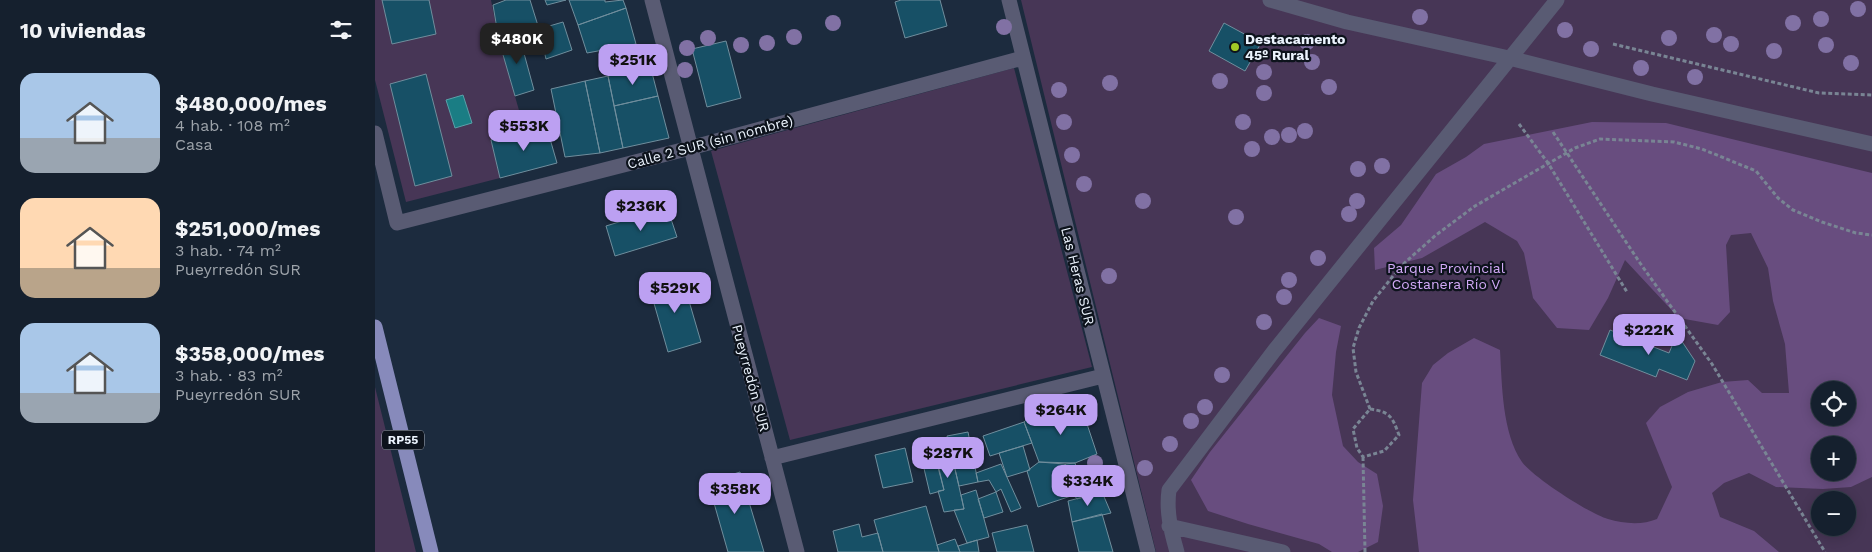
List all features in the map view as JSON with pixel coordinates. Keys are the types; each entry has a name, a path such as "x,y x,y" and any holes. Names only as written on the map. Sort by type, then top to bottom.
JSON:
{"main road":[{"name":"RP55","path":"375,327 431,552"}],"street":[{"name":"Pueyrredón SUR","path":"652,0 797,552"},
{"name":"Las Heras SUR","path":"1009,0 1148,552"},
{"path":"1270,0 1347,22 1509,58 1651,94 1872,144"},
{"path":"1177,552 1169,526 1167,504 1169,490 1280,344 1557,0"},
{"name":"Calle 2 SUR (sin nombre)","path":"375,134 397,223 690,148 1023,58"},
{"path":"772,458 1103,376"},
{"path":"1169,526 1283,552"}],"path":[{"path":"1613,44 1819,93 1872,95"},
{"path":"1519,124 1548,164 1627,292"},
{"path":"1553,132 1712,364 1825,552"},
{"path":"1370,409 1356,372 1353,348 1359,328 1373,301 1401,266 1436,235 1475,206 1575,148 1600,139 1674,142 1702,149 1756,171 1778,198 1793,210 1856,233 1872,235"},
{"path":"1365,552 1363,457 1357,448 1353,429 1370,409"},
{"path":"1363,457 1385,451 1399,435 1393,419 1381,411 1370,409"}],"green space":[{"path":"375,0 491,0 499,41 525,131 491,140 500,178 406,202 375,80"},
{"name":"Parque Provincial Costanera Río V","path":"1021,0 1872,0 1872,552 1156,552"},
{"path":"1014,68 1092,367 790,440 711,151"},
{"path":"375,387 416,552 375,552"}],"shaded area":[{"path":"463,95 472,123 455,128 446,100"},
{"path":"1592,122 1666,123 1872,173 1872,477 1851,487 1823,489 1776,487 1749,473 1724,483 1712,493 1720,517 1754,531 1779,552 1419,552 1413,500 1422,383 1433,365 1448,353 1474,338 1500,350 1504,408 1510,437 1522,462 1538,477 1576,503 1600,516 1620,522 1640,523 1657,519 1672,487 1646,423 1660,407 1688,392 1722,382 1748,380 1762,393 1789,393 1785,344 1773,301 1768,268 1751,233 1731,235 1726,245 1730,312 1718,325 1679,318 1625,260 1608,298 1589,330 1557,328 1533,298 1524,253 1517,241 1485,222 1422,258 1375,270 1374,248 1401,225 1436,174 1484,144"},
{"path":"1319,318 1341,326 1336,352 1332,395 1343,446 1358,462 1377,474 1383,506 1378,542 1358,552 1332,552 1319,544 1208,511 1191,480 1210,452"}],"building":[{"path":"382,0 429,0 436,34 392,44"},
{"path":"506,0 530,0 539,29 499,41 493,5"},
{"path":"545,0 566,0 547,5"},
{"path":"569,0 605,0 605,2 623,0 626,8 578,25"},
{"path":"901,0 940,0 947,26 905,38 895,2"},
{"path":"626,8 636,44 587,53 578,25"},
{"path":"563,22 572,50 546,59 539,29"},
{"name":"Destacamento 45º Rural","path":"1224,23 1261,43 1245,71 1209,51"},
{"path":"519,35 534,90 515,96 499,41"},
{"path":"726,41 741,98 707,107 692,49"},
{"path":"650,65 658,96 614,106 608,76"},
{"path":"426,74 452,176 415,186 390,84"},
{"path":"608,76 623,148 600,153 585,81"},
{"path":"585,81 600,153 565,157 551,89"},
{"path":"658,96 669,138 623,148 614,106"},
{"path":"546,125 557,163 500,178 491,140"},
{"path":"667,207 677,237 615,256 606,226"},
{"path":"682,277 701,342 668,352 649,286"},
{"path":"1610,330 1669,353 1677,334 1695,361 1687,380 1659,369 1656,377 1600,355"},
{"path":"1066,405 1085,418 1097,454 1075,463 1039,462 1024,422 1028,418"},
{"path":"1024,422 1032,443 990,456 983,436"},
{"path":"968,432 978,482 959,486 947,436"},
{"path":"949,442 964,509 944,512 938,491 944,490 933,444"},
{"path":"1023,446 1030,470 1007,477 999,453"},
{"path":"905,448 913,482 883,488 875,455"},
{"path":"935,456 944,490 930,494 922,460"},
{"path":"1039,462 1065,464 1077,494 1038,507 1027,471"},
{"path":"1075,463 1079,476 1093,471 1102,492 1077,499 1074,495 1077,494 1065,464"},
{"path":"1001,464 1021,508 1011,512 1001,489 996,492 989,480 978,482 976,473"},
{"path":"740,472 764,552 728,552 708,482"},
{"path":"976,490 989,537 967,543 954,510 964,509 961,495"},
{"path":"996,492 1003,512 984,518 978,499"},
{"path":"1102,492 1111,513 1072,522 1068,501"},
{"path":"926,506 939,552 883,552 874,520"},
{"path":"1102,514 1113,552 1079,552 1072,522"},
{"path":"859,524 862,537 878,533 883,552 838,552 833,531"},
{"path":"1027,525 1034,552 997,552 992,533"},
{"path":"955,539 960,552 939,552 937,545"},
{"path":"977,540 979,552 960,552 958,546"}],"place":[{"name":"Destacamento 45º Rural","path":"1235,47"}]}
